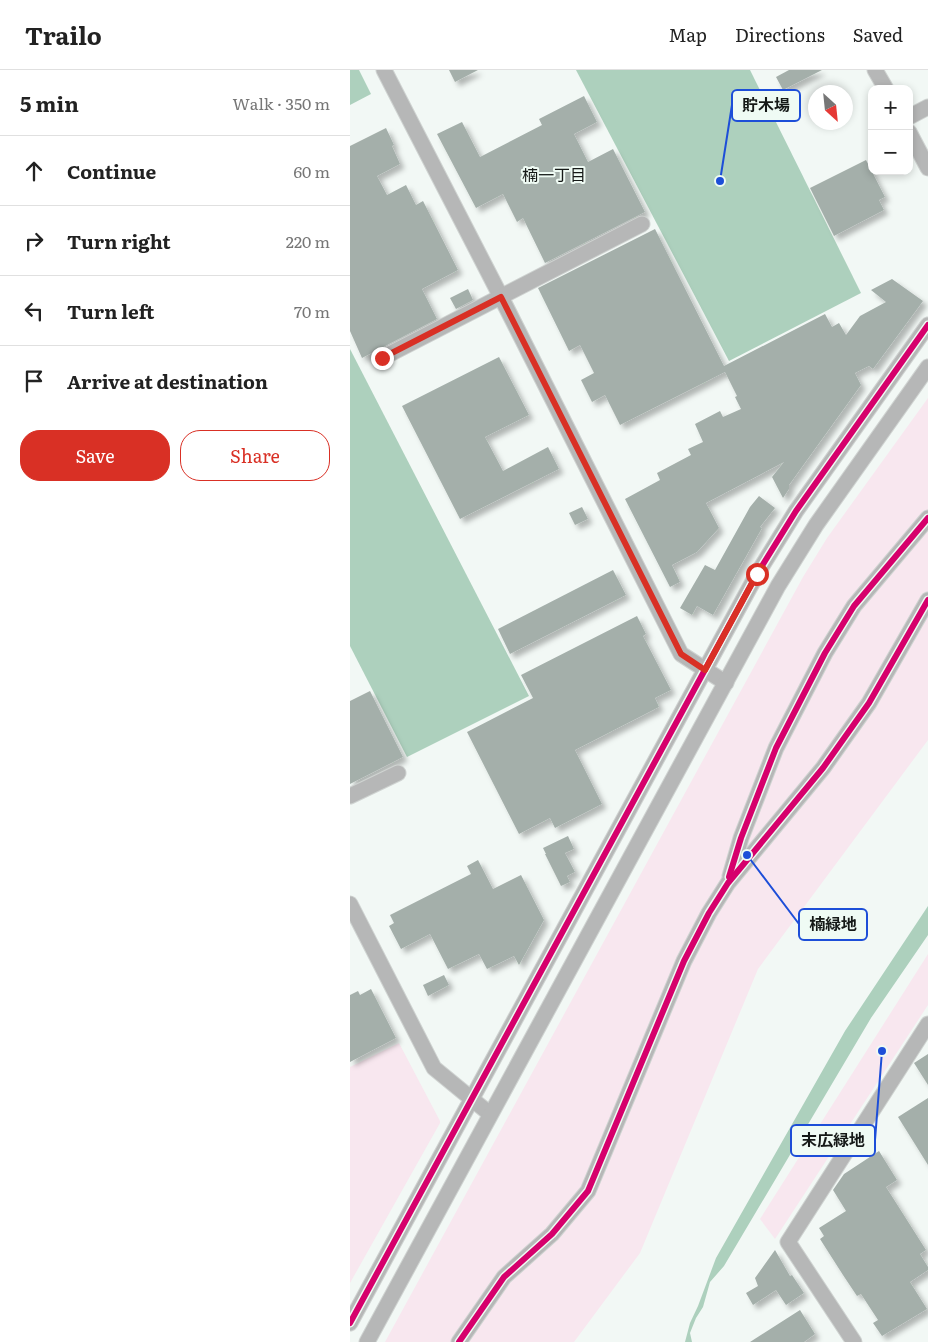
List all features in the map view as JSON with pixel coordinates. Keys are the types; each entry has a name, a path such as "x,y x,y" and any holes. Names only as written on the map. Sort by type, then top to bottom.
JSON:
{"street":[{"path":"384,70 681,654 726,683"},
{"path":"876,70 884,85"},
{"path":"913,115 928,107"},
{"path":"913,140 928,168"},
{"path":"382,358 642,224"},
{"path":"350,1323 757,574 796,511 928,325"},
{"path":"367,1342 778,586 816,524 928,367"},
{"path":"728,883 741,838 776,748 825,653 854,606 928,518"},
{"path":"460,1342 504,1277 552,1234 588,1191 684,961 709,914 728,883 823,768 869,703 928,600"},
{"path":"350,796 398,772"},
{"path":"350,904 434,1068 490,1114"},
{"path":"854,1342 788,1242 928,1024"}],"shaded area":[{"path":"350,70 359,70 371,94 350,105"},
{"path":"576,70 750,70 861,293 729,361"},
{"path":"350,349 529,696 407,757 350,646"},
{"path":"928,398 928,740 758,969 640,1253 574,1342 385,1342 803,577 827,538"},
{"path":"928,906 928,935 871,1018 724,1266 710,1282 703,1307 690,1333 692,1342 685,1342 690,1323 716,1258 845,1031"},
{"path":"928,954 928,1005 775,1239 760,1219"},
{"path":"399,1043 440,1123 350,1283 350,1067"}],"building":[{"path":"449,70 478,70 455,82"},
{"path":"789,70 822,70 783,90 776,77"},
{"path":"584,96 597,122 574,134 588,162 613,149 645,212 545,263 523,218 517,222 503,194 476,208 437,134 462,122 480,157 542,125 539,119"},
{"path":"386,128 400,164 377,176 387,195 406,185 416,205 423,201 458,270 422,289 437,319 362,358 350,331 350,146"},
{"path":"866,160 868,175 874,175 885,197 879,200 884,210 834,236 810,188"},
{"path":"655,229 724,366 825,314 832,327 839,323 846,335 860,316 886,302 871,290 892,279 923,301 873,369 869,366 855,373 861,385 789,485 789,489 783,498 772,477 784,462 706,503 719,528 697,552 672,565 680,582 670,587 625,499 660,480 657,473 691,455 688,449 703,442 695,424 720,411 723,417 741,409 735,397 737,396 725,372 620,425 605,395 592,402 581,380 594,373 580,345 569,351 538,288"},
{"path":"468,289 473,300 456,309 450,298"},
{"path":"499,357 529,415 485,437 503,471 548,447 559,469 460,519 402,406"},
{"path":"759,496 775,508 760,527 762,528 713,615 697,606 692,615 680,608 705,565 715,570 750,507"},
{"path":"582,507 588,519 575,525 569,513"},
{"path":"613,570 626,595 510,654 498,629"},
{"path":"637,616 646,634 643,636 671,690 655,698 659,707 575,750 602,804 555,828 550,818 519,834 467,732 533,698 521,675"},
{"path":"370,691 403,757 350,784 350,701"},
{"path":"568,836 574,849 565,853 575,872 567,876 570,882 561,886 543,848"},
{"path":"478,860 493,889 521,875 544,920 519,965 514,956 487,969 479,954 448,969 430,934 401,949 389,926 394,923 390,915 471,874 467,866"},
{"path":"444,975 449,985 428,996 423,985"},
{"path":"371,989 396,1038 350,1062 350,995 358,991 360,995"},
{"path":"928,1054 928,1085 914,1063"},
{"path":"928,1098 928,1165 898,1117"},
{"path":"879,1151 897,1180 886,1187 926,1250 920,1254 928,1267 928,1270 910,1282 927,1309 882,1336 873,1323 878,1320 861,1294 857,1296 820,1239 824,1236 819,1228 846,1211 833,1190 844,1174"},
{"path":"775,1250 790,1276 792,1275 804,1293 786,1305 776,1290 753,1305 746,1293 758,1286 755,1278"},
{"path":"800,1310 815,1334 804,1342 750,1342"}],"cycle path":[{"path":"350,1323 757,574 796,511 928,325"},
{"path":"729,877 741,838 776,748 825,653 854,606 928,518"},
{"path":"459,1342 504,1277 552,1234 588,1191 684,961 709,913 728,883 823,768 869,703 928,600"}],"place":[{"name":"貯木場","path":"720,181"},
{"name":"楠緑地","path":"747,855"},
{"name":"末広緑地","path":"882,1051"}],"district":[{"name":"楠一丁目","path":"554,175"}],"route":[{"path":"382,358 501,297 681,654 705,670 757,574"}]}
